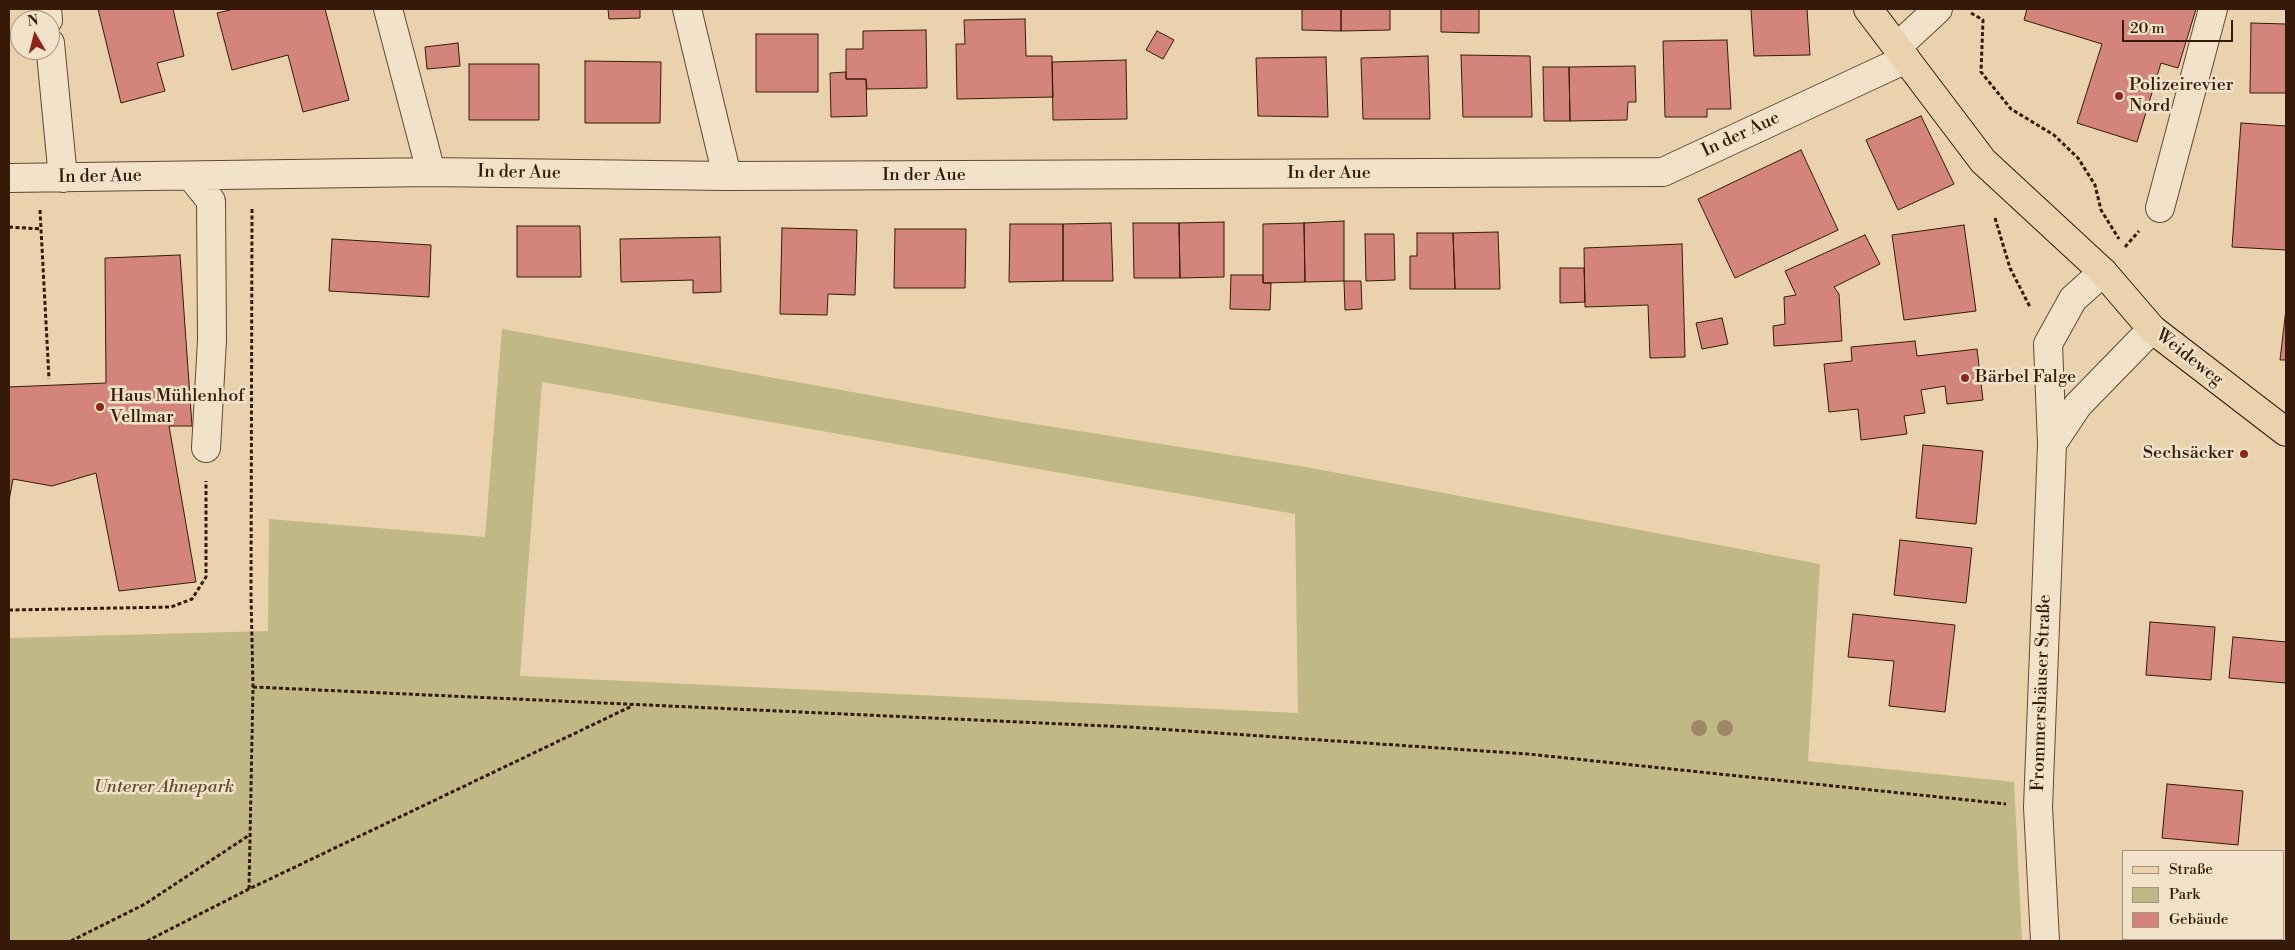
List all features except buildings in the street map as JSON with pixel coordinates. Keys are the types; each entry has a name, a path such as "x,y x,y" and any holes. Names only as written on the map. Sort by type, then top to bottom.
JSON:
{"main road":[{"path":"1868,9 1983,161 2103,272"},
{"name":"Weideweg","path":"2103,272 2152,329 2286,432"}],"street":[{"path":"388,9 431,172"},
{"path":"687,9 727,176"},
{"name":"In der Aue","path":"9,178 431,172 727,176 1663,172 1902,52 1938,9"},
{"path":"2160,208 2213,9"},
{"path":"52,60 62,178"},
{"path":"191,176 211,201 212,340 206,448"},
{"path":"2048,344 2073,299 2103,272"},
{"path":"2052,444 2078,406 2152,329"},
{"name":"Frommershäuser Straße","path":"2045,941 2038,807 2052,444 2048,344"}],"path":[{"path":"1964,9 1983,20 1981,72 2011,109 2054,136 2078,158 2094,185 2102,210 2124,248"},
{"path":"248,890 251,834 253,687 251,585 252,218 254,175"},
{"path":"40,208 50,379"},
{"path":"2103,272 2160,208"},
{"path":"1995,216 2010,268 2048,344"},
{"path":"9,228 41,229"},
{"path":"9,610 172,607 192,599 206,577 206,448"},
{"path":"253,687 1129,727 1518,754 2038,807"},
{"path":"147,941 248,890 634,705"},
{"path":"71,941 145,904 251,834"}],"green space":[{"name":"Unterer Ahnepark","path":"502,329 997,418 1306,467 1820,564 1808,761 2014,782 2022,941 9,941 9,638 268,631 269,519 485,537","holes":["542,382 1295,514 1298,713 520,676"]}],"place":[{"name":"Polizeirevier Nord","path":"2119,96"},
{"name":"Bärbel Falge","path":"1965,378"},
{"name":"Haus Mühlenhof Vellmar","path":"100,407"},
{"name":"Sechsäcker","path":"2244,454"}]}
